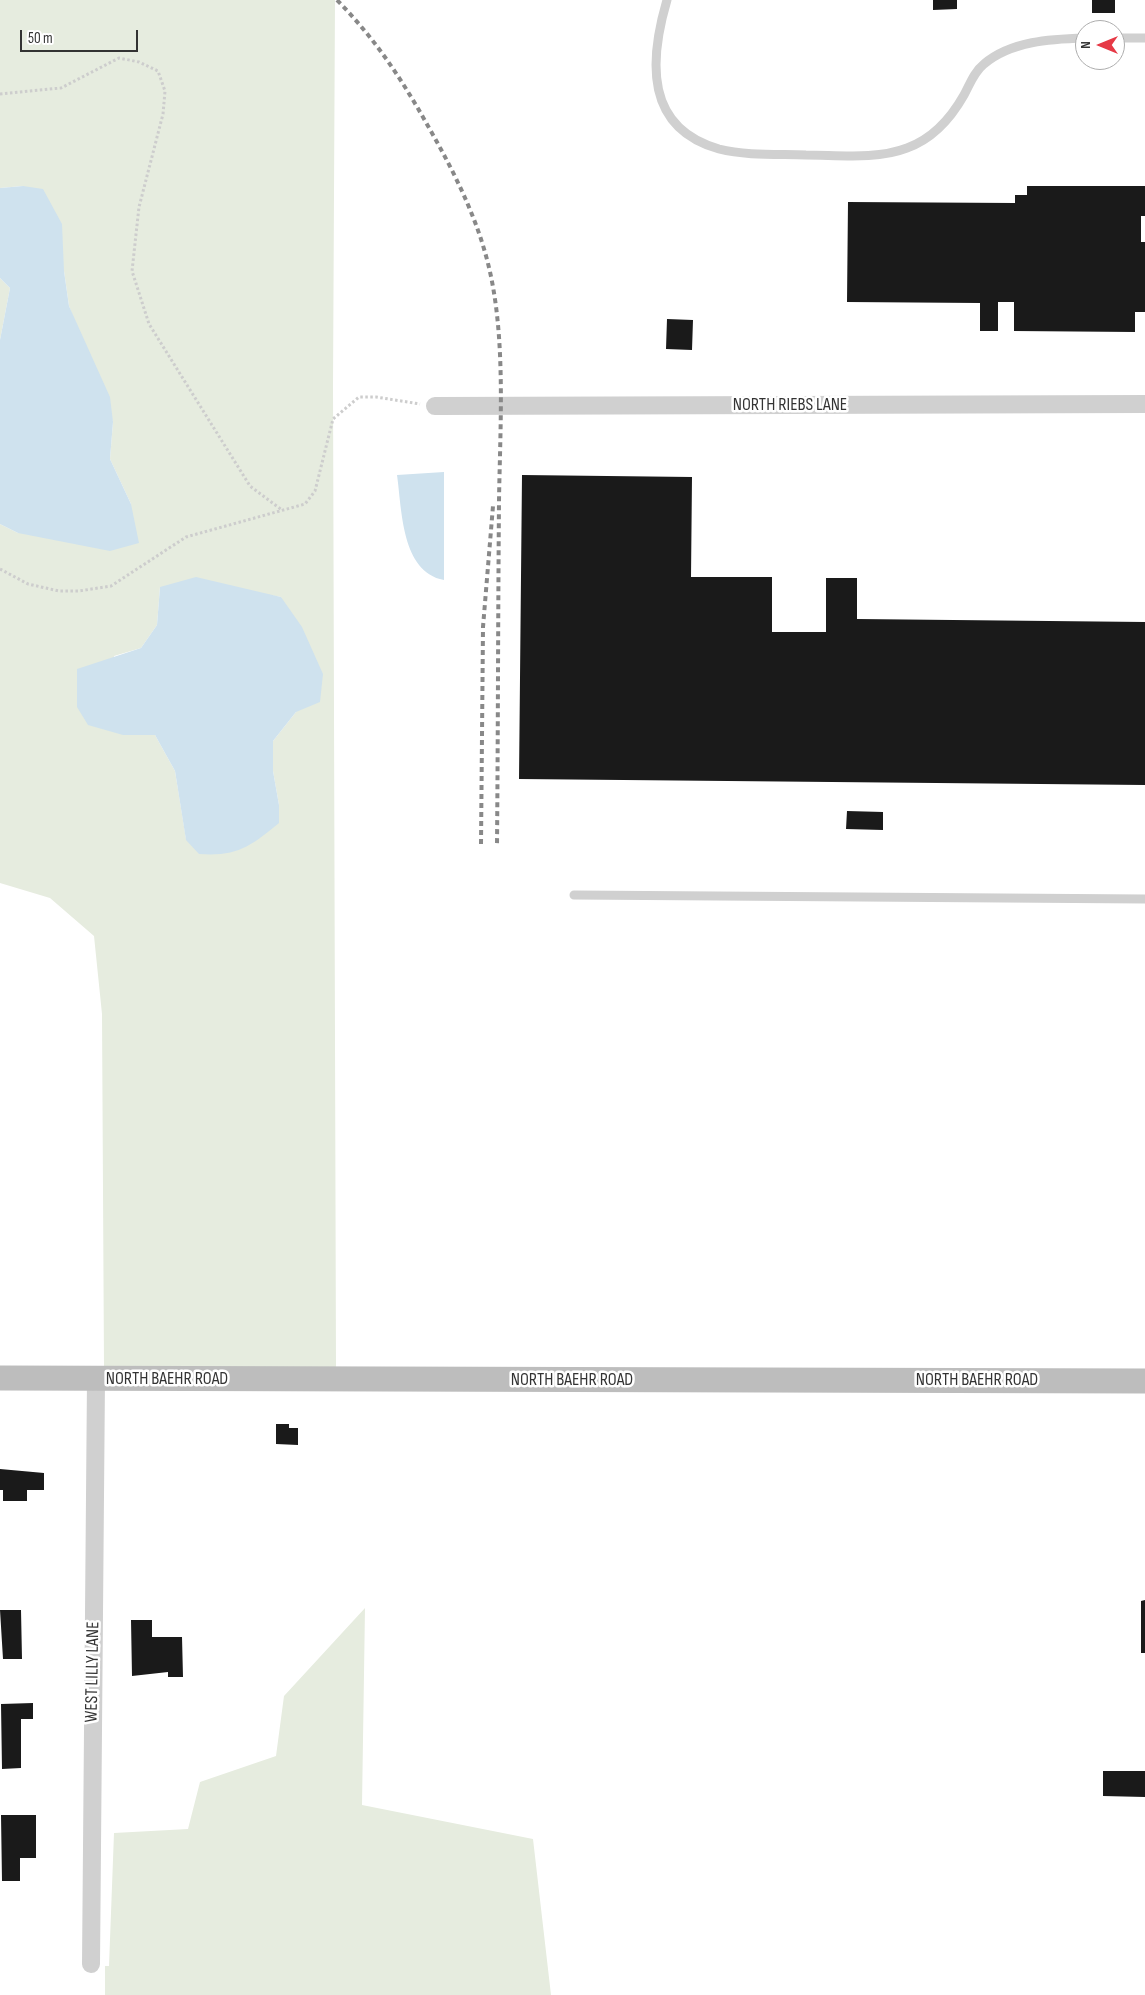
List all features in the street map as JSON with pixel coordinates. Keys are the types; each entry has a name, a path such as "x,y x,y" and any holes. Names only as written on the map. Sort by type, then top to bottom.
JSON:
{"street":[{"name":"NORTH RIEBS LANE","path":"435,406 1145,404"},
{"name":"NORTH BAEHR ROAD","path":"0,1378 1145,1381"},
{"name":"WEST LILLY LANE","path":"91,1964 96,1379"}],"lane":[{"path":"667,0 659,25 655,51 661,102 666,112 684,132 694,139 721,149 750,153 870,155 907,149 929,137 942,126 957,106 975,74 984,64 995,57 1033,42 1075,39"},
{"path":"1125,38 1145,38"},
{"path":"574,895 1145,899"}],"path":[{"path":"0,94 61,88 119,58 139,62 158,71 165,91 163,114 139,207 134,240 132,271 139,298 149,324 250,486 282,510"},
{"path":"0,569 28,584 59,590 79,590 111,586 186,536 306,504 315,491 333,419 359,397 376,397 435,406"}],"shaded area":[{"path":"0,0 335,0 333,386 336,1368 104,1367 102,1014 94,936 50,898 0,883 0,524 18,533 131,504 110,459 113,422 69,306 64,271 23,186 0,188","holes":["160,587 247,591 281,597 296,712 273,741 273,771 279,805 186,839 175,771 155,735 123,735 114,656 141,648 157,625"]},
{"path":"0,278 10,288 0,340"},
{"path":"365,1608 362,1805 533,1839 551,1995 105,1995 105,1966 109,1966 114,1833 188,1829 200,1782 276,1756 284,1696"}],"water":[{"path":"23,186 43,189 62,224 64,271 69,306 110,397 113,422 110,459 131,504 139,543 110,551 18,533 0,524 0,340 10,288 0,278 0,188"},
{"path":"444,472 444,580 430,575 419,565 412,552 406,537 397,475"},
{"path":"196,577 281,597 302,627 323,674 320,702 296,712 273,741 273,771 279,805 279,823 251,844 234,852 224,854 199,854 186,840 175,771 155,735 123,735 88,725 77,707 77,669 141,648 157,625 160,587"}],"building":[{"path":"933,0 957,0 957,9 933,10"},
{"path":"1092,0 1115,0 1115,13 1092,13"},
{"path":"1027,186 1145,186 1145,216 1141,216 1141,242 1145,242 1145,312 1135,312 1135,332 1014,331 1014,302 998,302 998,331 980,331 980,303 847,302 848,202 1015,203 1015,195 1027,195"},
{"path":"667,319 693,320 692,350 666,349"},
{"path":"522,475 692,477 691,577 772,577 772,632 826,632 826,578 857,578 857,619 1145,622 1145,785 519,779"},
{"path":"847,811 883,812 883,830 846,829"},
{"path":"276,1424 289,1424 289,1428 298,1428 298,1445 276,1444"},
{"path":"0,1469 44,1473 44,1490 27,1490 27,1501 3,1501 3,1490 0,1490"},
{"path":"1145,1600 1145,1653 1141,1653 1141,1601"},
{"path":"0,1610 21,1610 22,1659 3,1659"},
{"path":"131,1620 152,1620 152,1637 182,1637 183,1677 168,1677 168,1672 132,1676"},
{"path":"33,1703 33,1719 21,1719 21,1768 2,1769 1,1704"},
{"path":"1103,1771 1145,1771 1145,1797 1103,1796"},
{"path":"1,1815 36,1815 36,1858 20,1858 20,1881 2,1881"}],"railway":[{"path":"337,0 364,30 387,60 439,145 459,184 476,224 489,266 493,287 499,339 501,394 497,846"},
{"path":"481,844 483,627 493,506"}]}
